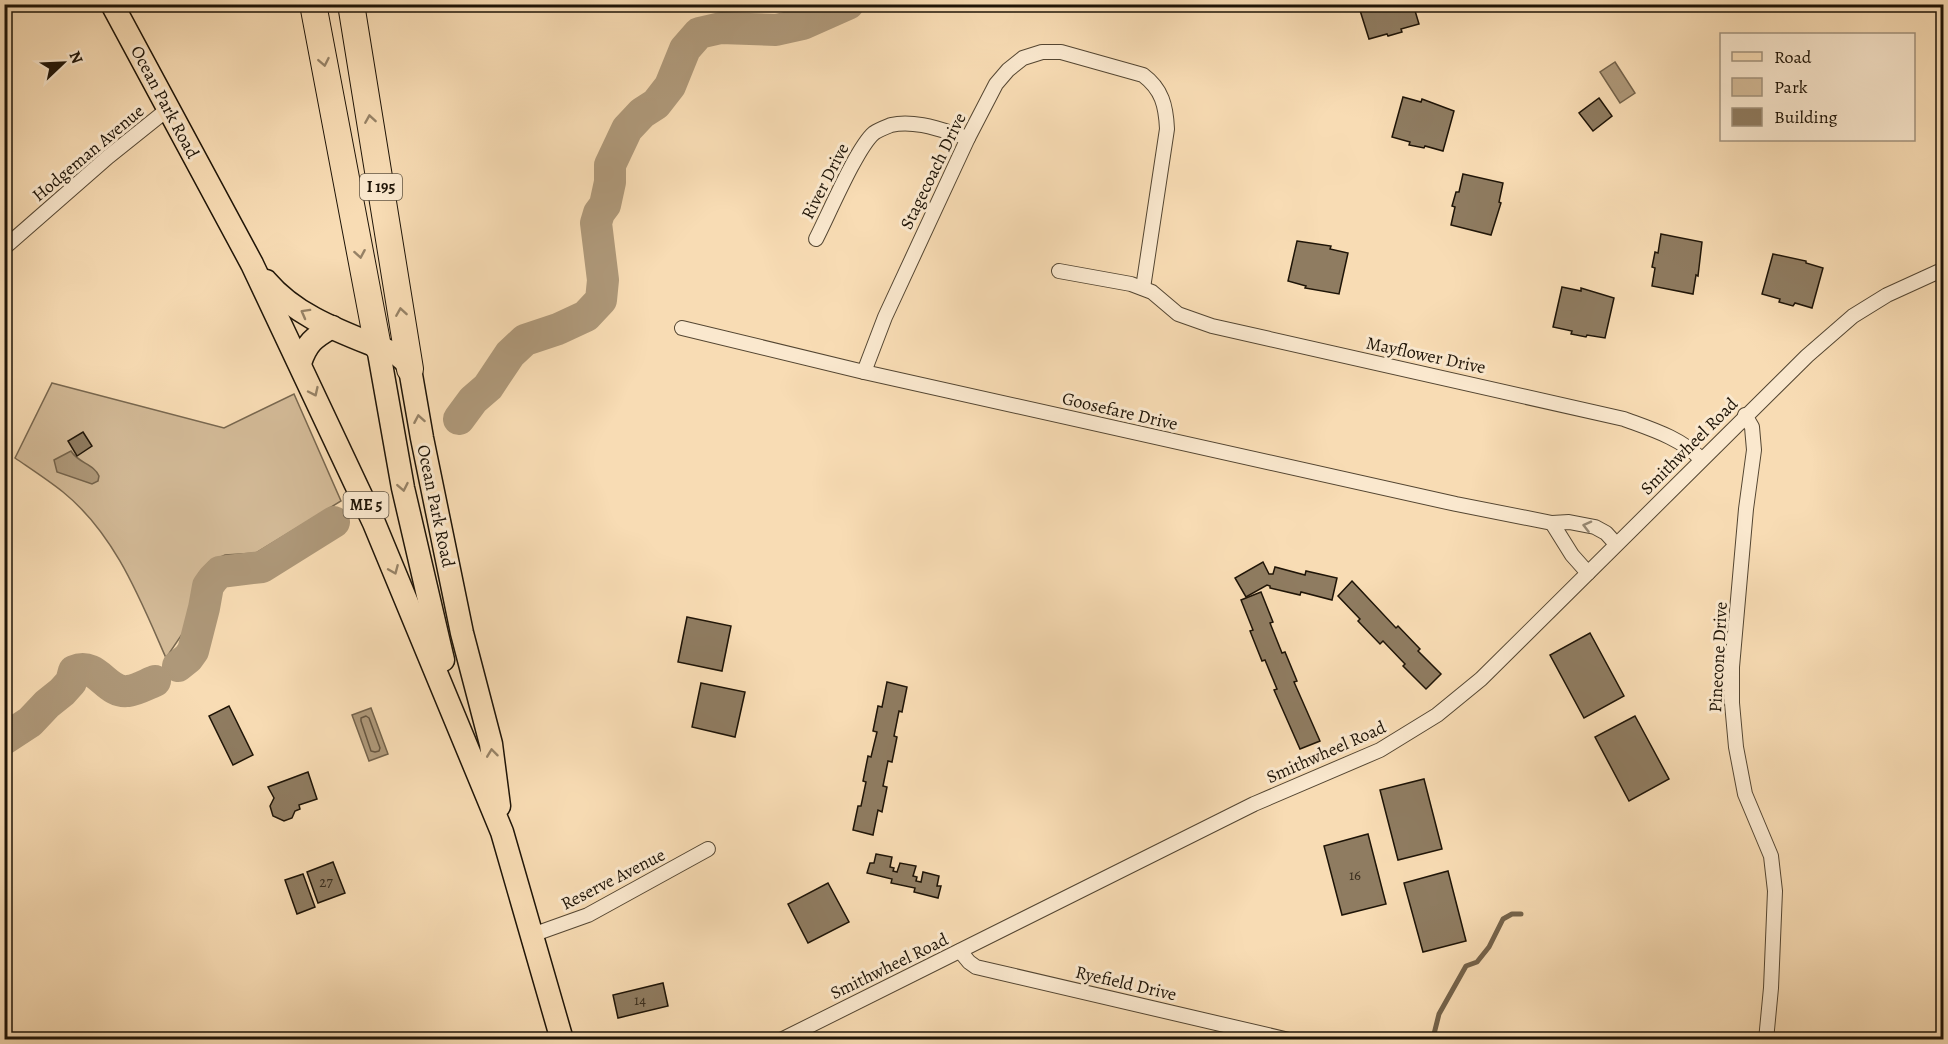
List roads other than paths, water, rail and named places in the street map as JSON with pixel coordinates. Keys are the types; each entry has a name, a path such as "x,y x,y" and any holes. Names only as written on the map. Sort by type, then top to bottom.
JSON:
{"highway":[{"name":"I 195","path":"313,4 378,347"},
{"name":"I 195","path":"351,4 410,369"}],"main road":[{"name":"Ocean Park Road","path":"111,4 252,264 374,522 502,832 562,1040"},
{"name":"Ocean Park Road","path":"252,264 280,296 302,312 398,355 410,369 462,633 491,744 502,832"},
{"path":"300,363 308,345 332,327"},
{"path":"378,347 416,546 468,751"}],"street":[{"name":"Stagecoach Drive","path":"864,372 889,307 968,138 996,84 1023,58 1042,52 1061,52 1143,75 1153,82 1162,97 1167,129 1143,288"},
{"name":"Hodgeman Avenue","path":"4,248 108,157 168,109"},
{"name":"River Drive","path":"816,239 863,146 874,133 891,125 909,124 926,126 968,138"},
{"name":"Smithwheel Road","path":"781,1040 1254,804 1380,750 1437,715 1470,689 1807,356 1853,316 1887,295 1944,269"},
{"name":"Mayflower Drive","path":"1059,271 1116,280 1143,288 1152,292 1178,314 1212,326 1624,419 1677,440 1694,451 1701,459"},
{"name":"Goosefare Drive","path":"682,328 864,372 1456,504 1552,523 1569,522 1595,527 1606,533 1616,544"},
{"name":"Pinecone Drive","path":"1745,415 1752,427 1754,450 1734,645 1732,703 1736,747 1745,794 1771,856 1776,891 1766,1040"},
{"path":"1552,523 1572,555 1588,573"},
{"name":"Reserve Avenue","path":"532,935 588,915 708,849"},
{"name":"Ryefield Drive","path":"960,951 976,967 1289,1040"}],"water":[{"path":"1615,62 1635,93 1620,103 1600,72"},
{"path":"71,451 97,472 98,481 92,484 57,472 54,460"},
{"path":"371,708 388,754 369,761 352,715"}],"waterway":[{"path":"459,419 473,400 488,387 510,354 525,340 558,329 586,316 601,300 603,280 596,223 605,205 610,182 610,165 627,129 642,113 656,104 670,86 685,49 699,33 721,28 776,30 803,24 848,4"},
{"path":"178,666 193,651 208,586 220,572 262,567 334,522"},
{"path":"4,739 30,722 62,692 71,682 74,671 89,670 120,691 128,691 155,681"},
{"path":"1430,1040 1434,1034 1439,1014 1466,966 1477,962 1489,947 1503,919 1512,914 1521,914"}]}
